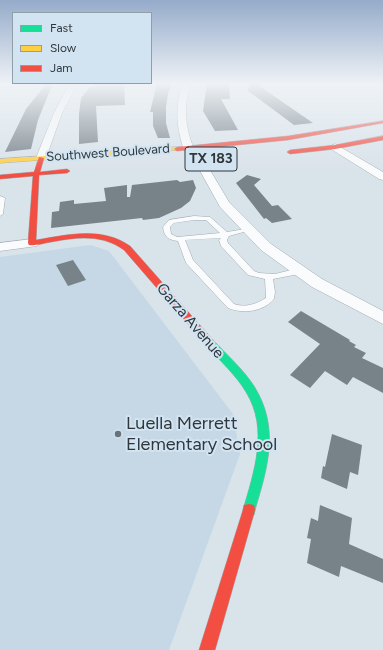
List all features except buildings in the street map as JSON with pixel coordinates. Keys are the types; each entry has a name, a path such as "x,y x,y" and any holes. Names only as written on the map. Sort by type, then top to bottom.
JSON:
{"main road":[{"name":"Southwest Boulevard","path":"0,161 249,143 303,136 383,122"},
{"path":"284,153 335,147 383,138"},
{"path":"32,243 35,180 41,158"},
{"name":"Southwest Boulevard","path":"0,177 76,170"},
{"name":"Garza Avenue","path":"32,243 83,237 100,237 114,240 127,248 250,390 262,413 265,432 263,462 208,650"}],"street":[{"path":"41,158 58,113"},
{"path":"180,113 188,147"},
{"path":"335,147 383,177"},
{"path":"199,160 224,204 266,247 317,284 383,318"},
{"path":"0,247 32,243"}],"lane":[{"path":"0,198 2,198 0,214"},
{"path":"226,235 208,218 173,221 167,226 168,235 171,238 181,239 226,235 249,229"},
{"path":"226,235 223,240 224,244 256,276 269,277 299,271"},
{"path":"181,239 189,261 231,306 236,308 254,308 270,299 271,292 269,277"}],"shaded area":[{"name":"Luella Merrett Elementary School","path":"90,245 109,251 233,414 240,454 169,650 0,650 0,257"}],"traffic: fast":[{"path":"210,343 246,383 258,404 262,419 264,449 258,479 249,510"}],"traffic: slow":[{"path":"0,161 177,149"}],"traffic: jam":[{"path":"177,149 288,138 383,122"},
{"path":"290,152 335,147 383,138"},
{"path":"41,158 35,180 32,243 73,236 94,236 113,240 127,248 210,343"},
{"path":"0,177 67,171"},
{"path":"207,650 249,510"}],"place":[{"name":"Luella Merrett Elementary School","path":"118,434"}]}
